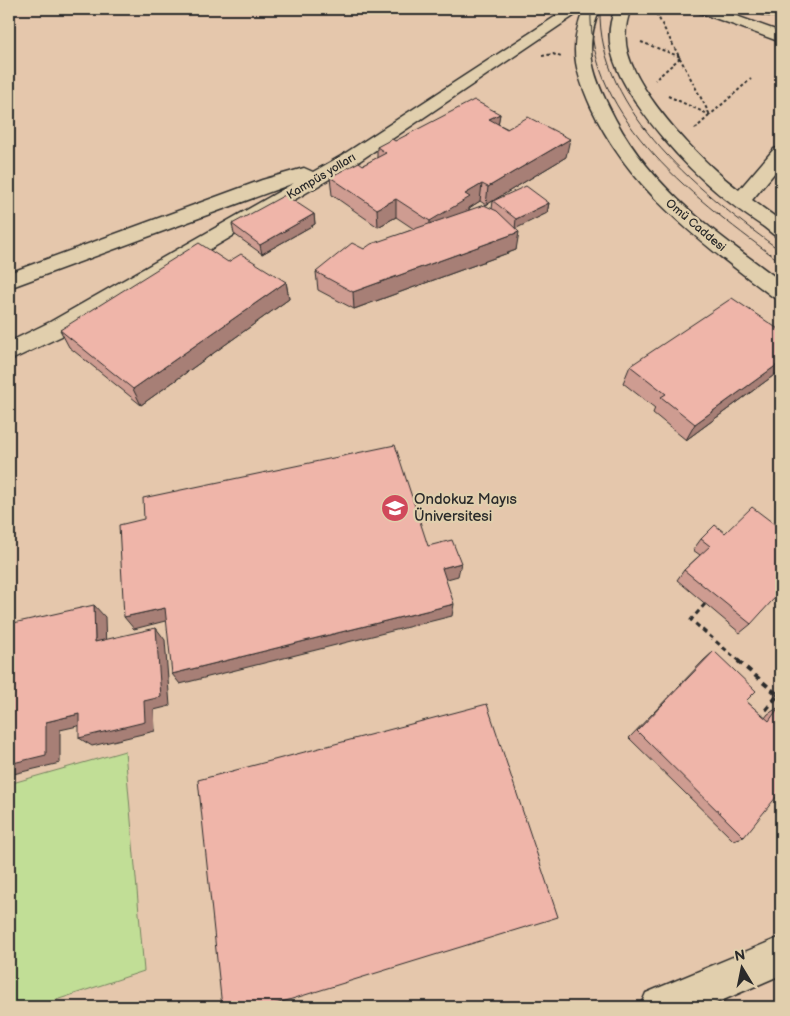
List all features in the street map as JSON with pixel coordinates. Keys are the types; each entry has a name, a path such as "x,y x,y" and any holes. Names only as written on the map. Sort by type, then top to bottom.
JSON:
{"street":[{"name":"Kampüs yolları","path":"9,352 58,328 348,160 577,9"},
{"name":"Omü Caddesi","path":"592,9 583,30 581,51 584,73 616,140 650,185 686,220 781,292"},
{"path":"623,9 617,33 620,55 628,74 645,91 679,144 702,169 740,201 781,230"},
{"path":"703,9 781,37"},
{"path":"520,46 547,41 561,49 584,73"},
{"path":"740,201 781,153"},
{"path":"9,281 270,184 348,160"},
{"path":"660,1007 781,956"}],"path":[{"path":"654,9 710,115"},
{"path":"617,33 680,57"},
{"path":"541,56 553,54 561,49"},
{"path":"680,57 645,91 710,115"},
{"path":"679,144 751,79"},
{"path":"705,604 691,620 780,697"},
{"path":"753,725 780,697 781,691"}],"shaded area":[{"name":"Ondokuz Mayıs Üniversitesi","path":"9,9 781,9 781,1007 9,1007"}],"green space":[{"path":"125,751 144,971 35,1007 9,1007 9,784"}],"building":[{"path":"474,100 500,114 489,119 507,129 528,117 570,139 488,187 482,184 465,194 470,197 430,221 396,199 377,209 330,177 359,162 363,165 386,153 377,147 392,139 395,141"},
{"path":"526,186 549,203 516,219 493,201"},
{"path":"285,195 314,214 260,245 232,224"},
{"path":"484,205 497,211 519,232 353,292 316,272 352,243 364,249 371,244"},
{"path":"199,243 228,262 241,254 286,282 133,389 60,330"},
{"path":"732,298 781,331 781,362 695,424 661,397 666,394 630,366"},
{"path":"395,445 428,546 452,540 461,563 442,568 454,604 172,674 165,608 124,617 119,525 144,519 143,498"},
{"path":"752,507 781,529 781,591 751,624 684,570 710,546 701,539 715,525 725,533"},
{"path":"94,605 95,642 156,628 161,697 144,701 145,722 79,738 79,714 46,722 46,755 9,764 9,624"},
{"path":"714,651 756,691 746,701 769,721 779,707 781,709 781,791 744,837 637,731"},
{"path":"487,704 558,917 266,1007 222,1007 198,780"}],"tram line":[{"path":"591,9 594,49 607,87 628,122 654,155 684,185 781,262"},
{"path":"600,9 604,47 616,83 636,117 661,148 690,178 720,205 781,251"}],"place":[{"name":"Ondokuz Mayıs Üniversitesi","path":"395,508"}]}
